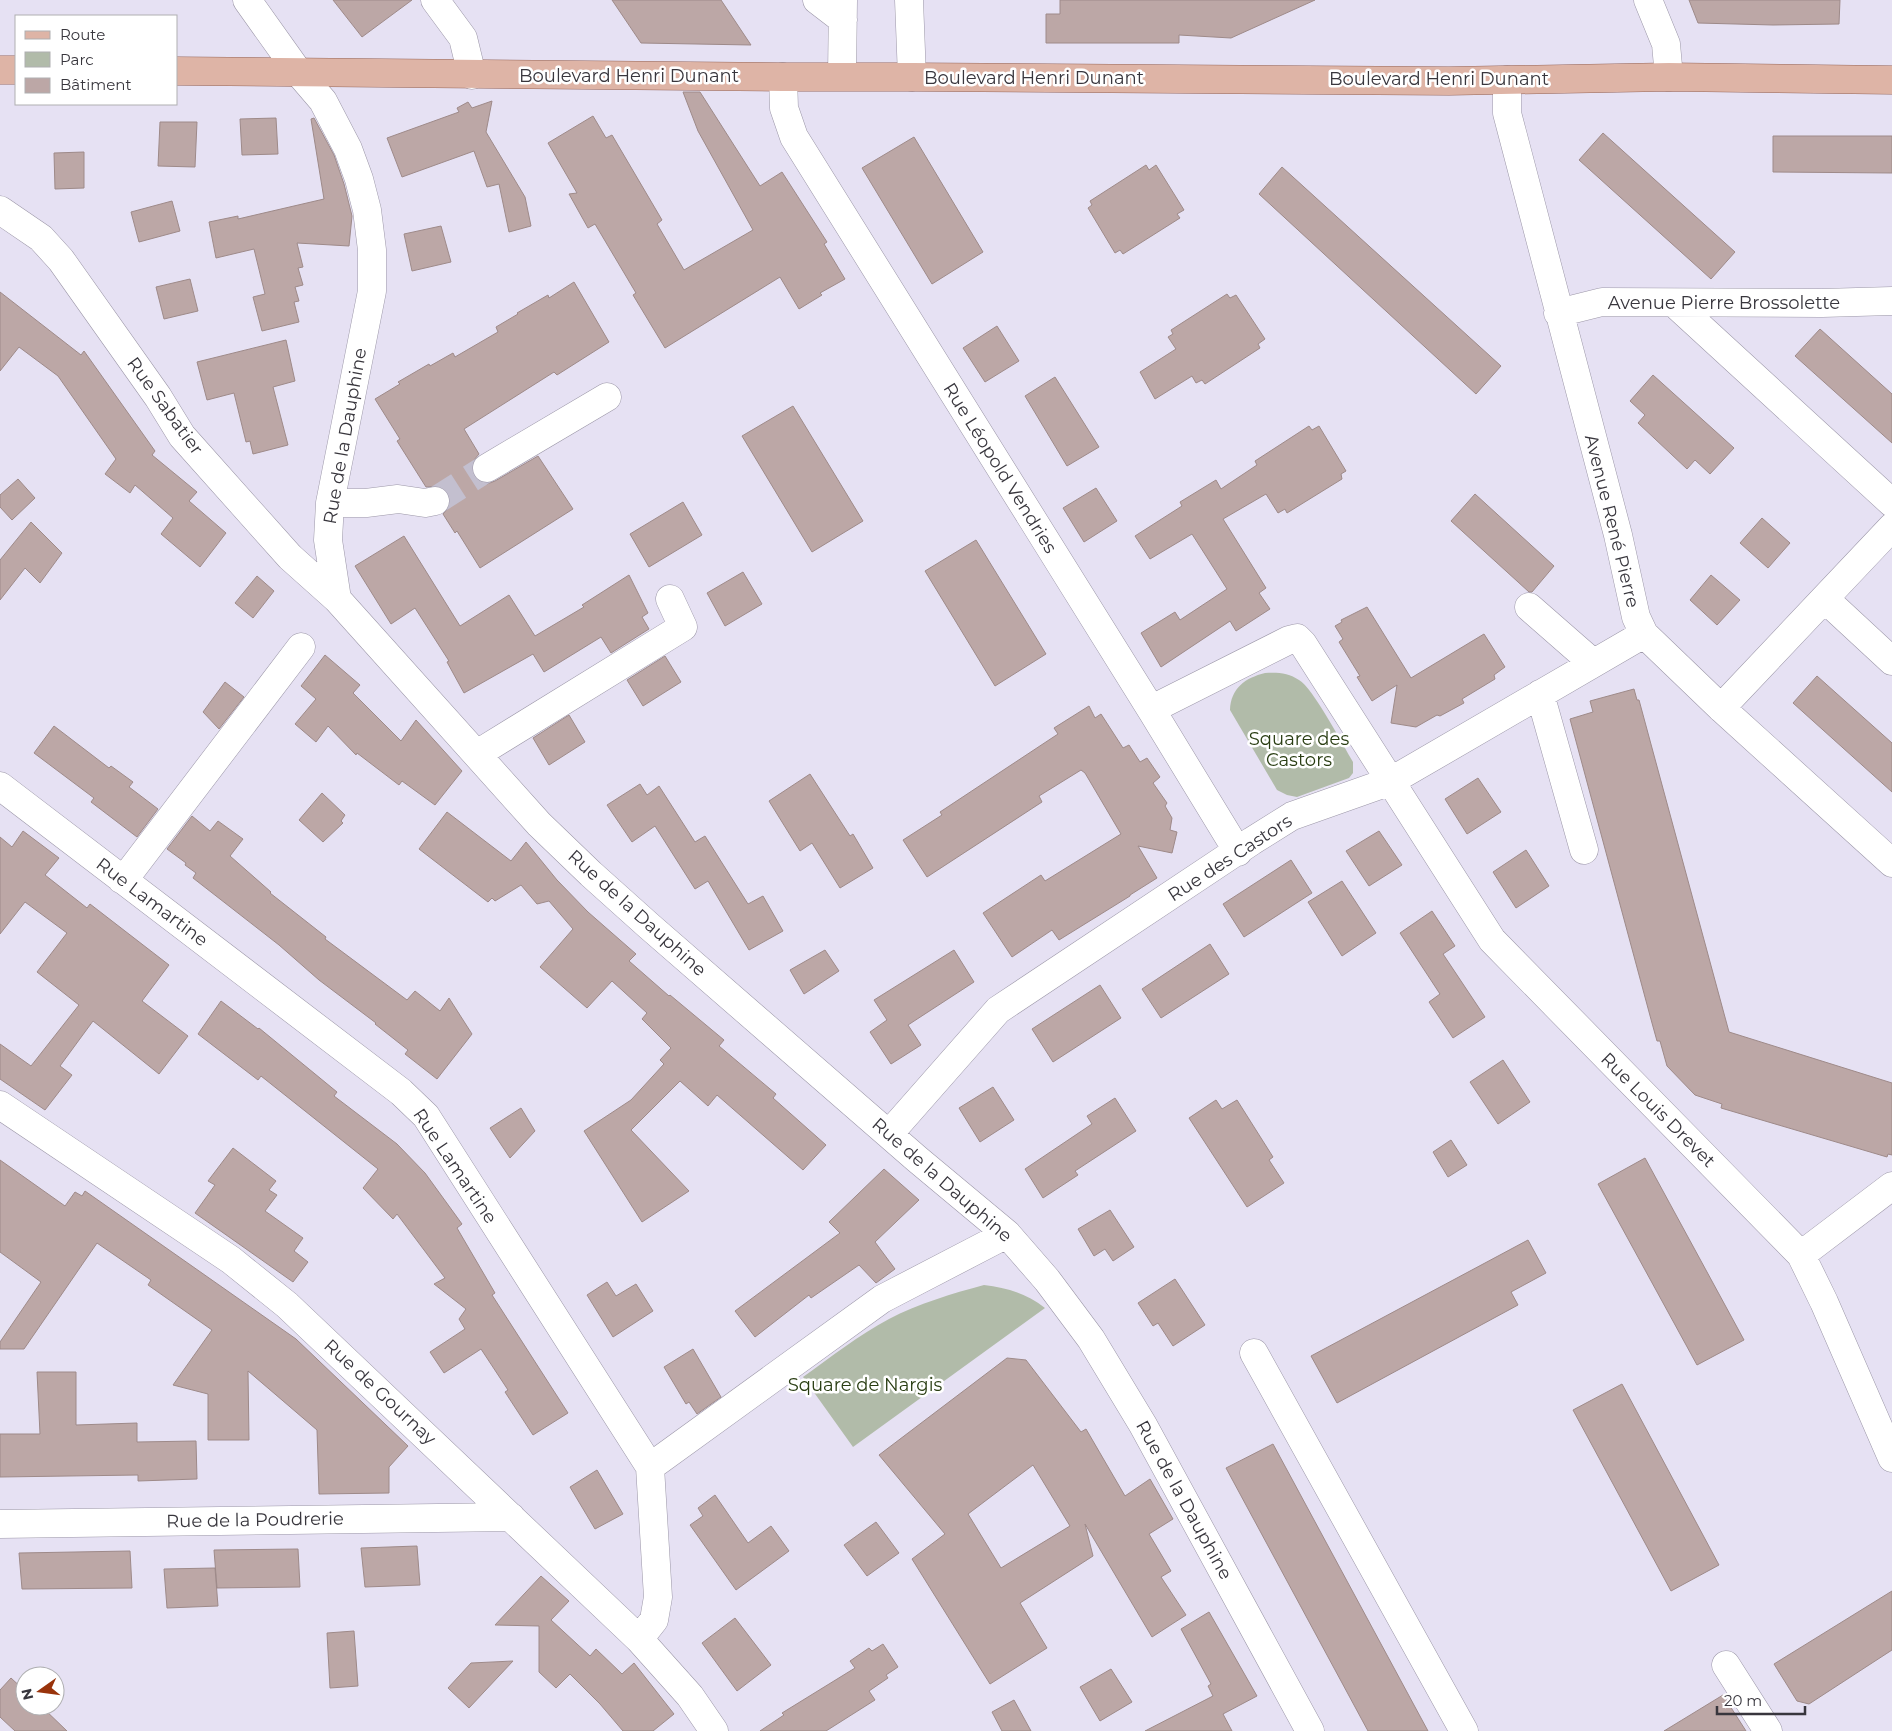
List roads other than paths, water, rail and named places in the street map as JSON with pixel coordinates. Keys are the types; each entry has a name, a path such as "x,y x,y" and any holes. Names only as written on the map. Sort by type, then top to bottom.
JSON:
{"main road":[{"path":"0,70 15,70"},
{"name":"Boulevard Henri Dunant","path":"178,71 472,75 1440,81 1669,77 1892,80"}],"street":[{"name":"Rue de la Dauphine","path":"247,0 299,73 323,101 348,149 359,179 372,250 372,291 330,504 328,540 336,599 539,824 591,874 1007,1234 1047,1280 1091,1339 1143,1424 1310,1731"},
{"path":"435,0 463,38 472,75"},
{"path":"817,0 843,10 842,76"},
{"path":"909,0 912,77"},
{"path":"1648,0 1666,44 1669,77"},
{"name":"Rue Léopold Vendries","path":"783,77 784,108 794,137 1238,852"},
{"name":"Avenue René Pierre","path":"1507,80 1507,113 1558,313 1618,535 1636,617 1644,634 1721,708 1892,864"},
{"name":"Rue Sabatier","path":"0,210 41,238 61,260 158,397 182,436 290,557 336,599"},
{"name":"Avenue Pierre Brossolette","path":"1558,313 1602,302 1822,304 1892,301"},
{"path":"1674,302 1892,503"},
{"path":"487,468 606,398"},
{"path":"330,504 366,503 398,499 424,503 435,501"},
{"path":"1721,708 1892,527"},
{"path":"477,754 684,627 670,599"},
{"path":"1824,599 1892,661"},
{"path":"1529,607 1594,663"},
{"name":"Rue des Castors","path":"890,1134 998,1010 1292,816 1391,782 1644,634"},
{"name":"Rue Louis Drevet","path":"1152,711 1173,698 1289,640 1297,638 1303,644 1492,940 1801,1255 1824,1302 1892,1458"},
{"path":"121,879 132,869 301,647"},
{"path":"1540,694 1584,850"},
{"name":"Rue Lamartine","path":"0,786 401,1092 426,1116 650,1467 658,1597 654,1620 639,1639"},
{"name":"Rue de Gournay","path":"0,1105 231,1260 287,1306 639,1639 690,1696 714,1731"},
{"path":"1801,1255 1892,1186"},
{"path":"650,1467 882,1299 1007,1234"},
{"path":"1254,1354 1464,1731"},
{"name":"Rue de la Poudrerie","path":"0,1524 511,1517"},
{"path":"1726,1666 1768,1731"}],"tunnel":[{"path":"435,501 487,468"}],"park label":[{"name":"Square des Castors","path":"1299,750"},
{"name":"Square de Nargis","path":"865,1385"}]}
